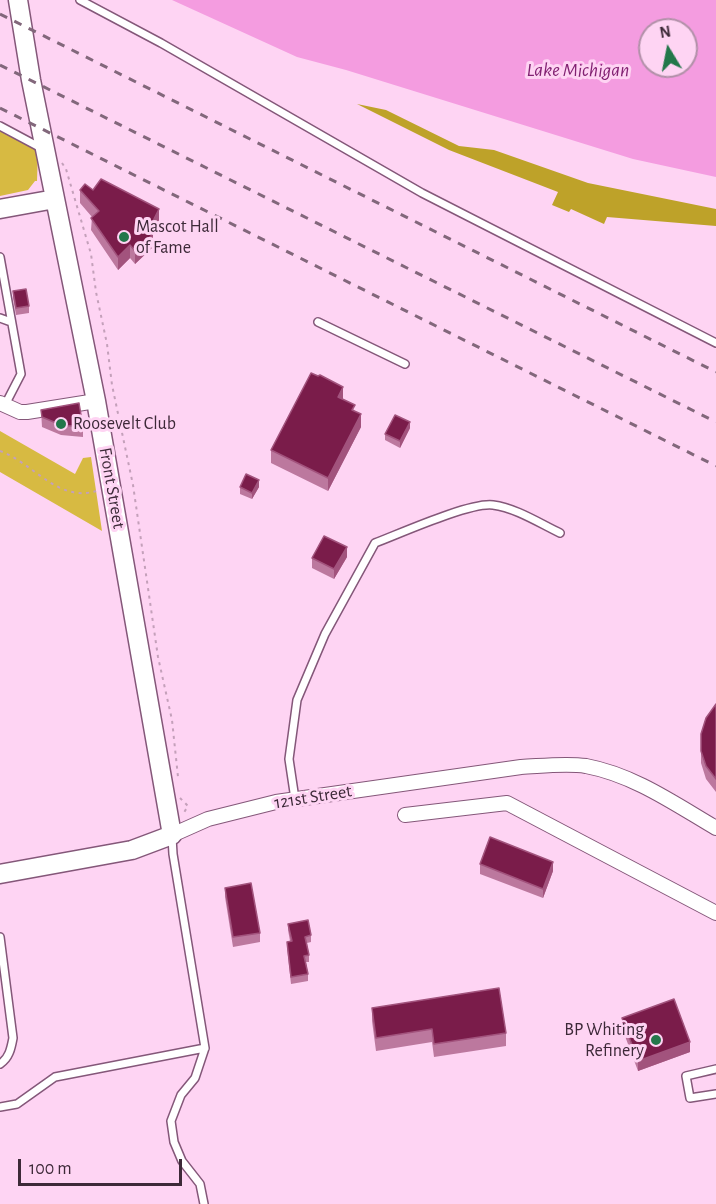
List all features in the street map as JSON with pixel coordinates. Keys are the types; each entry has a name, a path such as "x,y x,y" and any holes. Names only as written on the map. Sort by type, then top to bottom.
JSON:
{"street":[{"name":"Front Street","path":"18,0 31,80 96,401 172,835"},
{"path":"0,209 55,199"},
{"path":"2,404 20,412 27,412 96,401"},
{"name":"121st Street","path":"0,874 132,850 208,819 276,802 521,767 585,766 632,779 716,828"},
{"path":"405,815 507,802 716,913"}],"lane":[{"path":"80,0 161,43 422,193 716,343"},
{"path":"0,126 45,150"},
{"path":"0,257 21,374 2,404"},
{"path":"0,318 11,322"},
{"path":"318,322 405,364"},
{"path":"295,799 290,759 297,700 325,634 375,543 464,510 491,505 521,513 560,533"},
{"path":"172,835 173,854 205,1048 195,1078 181,1095 171,1121 174,1142 182,1161 200,1184 204,1204"},
{"path":"0,937 13,1038 6,1060 0,1064"},
{"path":"0,1107 17,1104 55,1077 205,1048"},
{"path":"716,1069 686,1076 690,1098 716,1094"}],"path":[{"path":"0,451 9,454 52,484 81,494 98,491"}],"shaded area":[{"path":"357,104 386,110 459,146 494,150 588,183 716,209 716,226 607,217 604,224 571,209 569,212 552,205 558,192 449,150"},
{"path":"0,130 38,149 37,181 28,190 0,196"},
{"path":"0,431 75,474 83,458 91,457 102,531 0,472"}],"water":[{"name":"Lake Michigan","path":"172,0 716,0 716,177 633,159 297,57"}],"building":[{"name":"Mascot Hall of Fame","path":"101,179 159,209 148,231 153,234 135,251 130,245 118,257 91,218 99,211 80,190 85,184 93,190"},
{"path":"26,289 29,306 16,308 13,291"},
{"path":"311,373 343,387 338,397 355,405 352,410 361,414 328,478 271,450"},
{"path":"79,403 83,427 61,425 42,417 41,410"},
{"path":"395,415 410,422 400,441 385,434"},
{"path":"246,474 259,480 252,493 240,487"},
{"path":"324,536 347,547 334,569 312,558"},
{"path":"716,704 716,779 706,766 701,751 701,734 706,718"},
{"path":"490,837 553,862 543,889 480,864"},
{"path":"251,883 260,933 233,937 225,888"},
{"path":"308,920 311,935 305,937 309,955 304,956 308,974 291,977 287,942 292,941 288,924"},
{"path":"499,988 506,1033 434,1044 432,1029 376,1038 372,1008"},
{"name":"BP Whiting Refinery","path":"674,999 690,1042 638,1061 622,1018"}],"railway":[{"path":"0,14 716,372"},
{"path":"0,65 716,422"},
{"path":"0,108 716,466"}],"place":[{"name":"Mascot Hall of Fame","path":"124,237"},
{"name":"Roosevelt Club","path":"61,424"},
{"name":"BP Whiting Refinery","path":"656,1040"}]}
